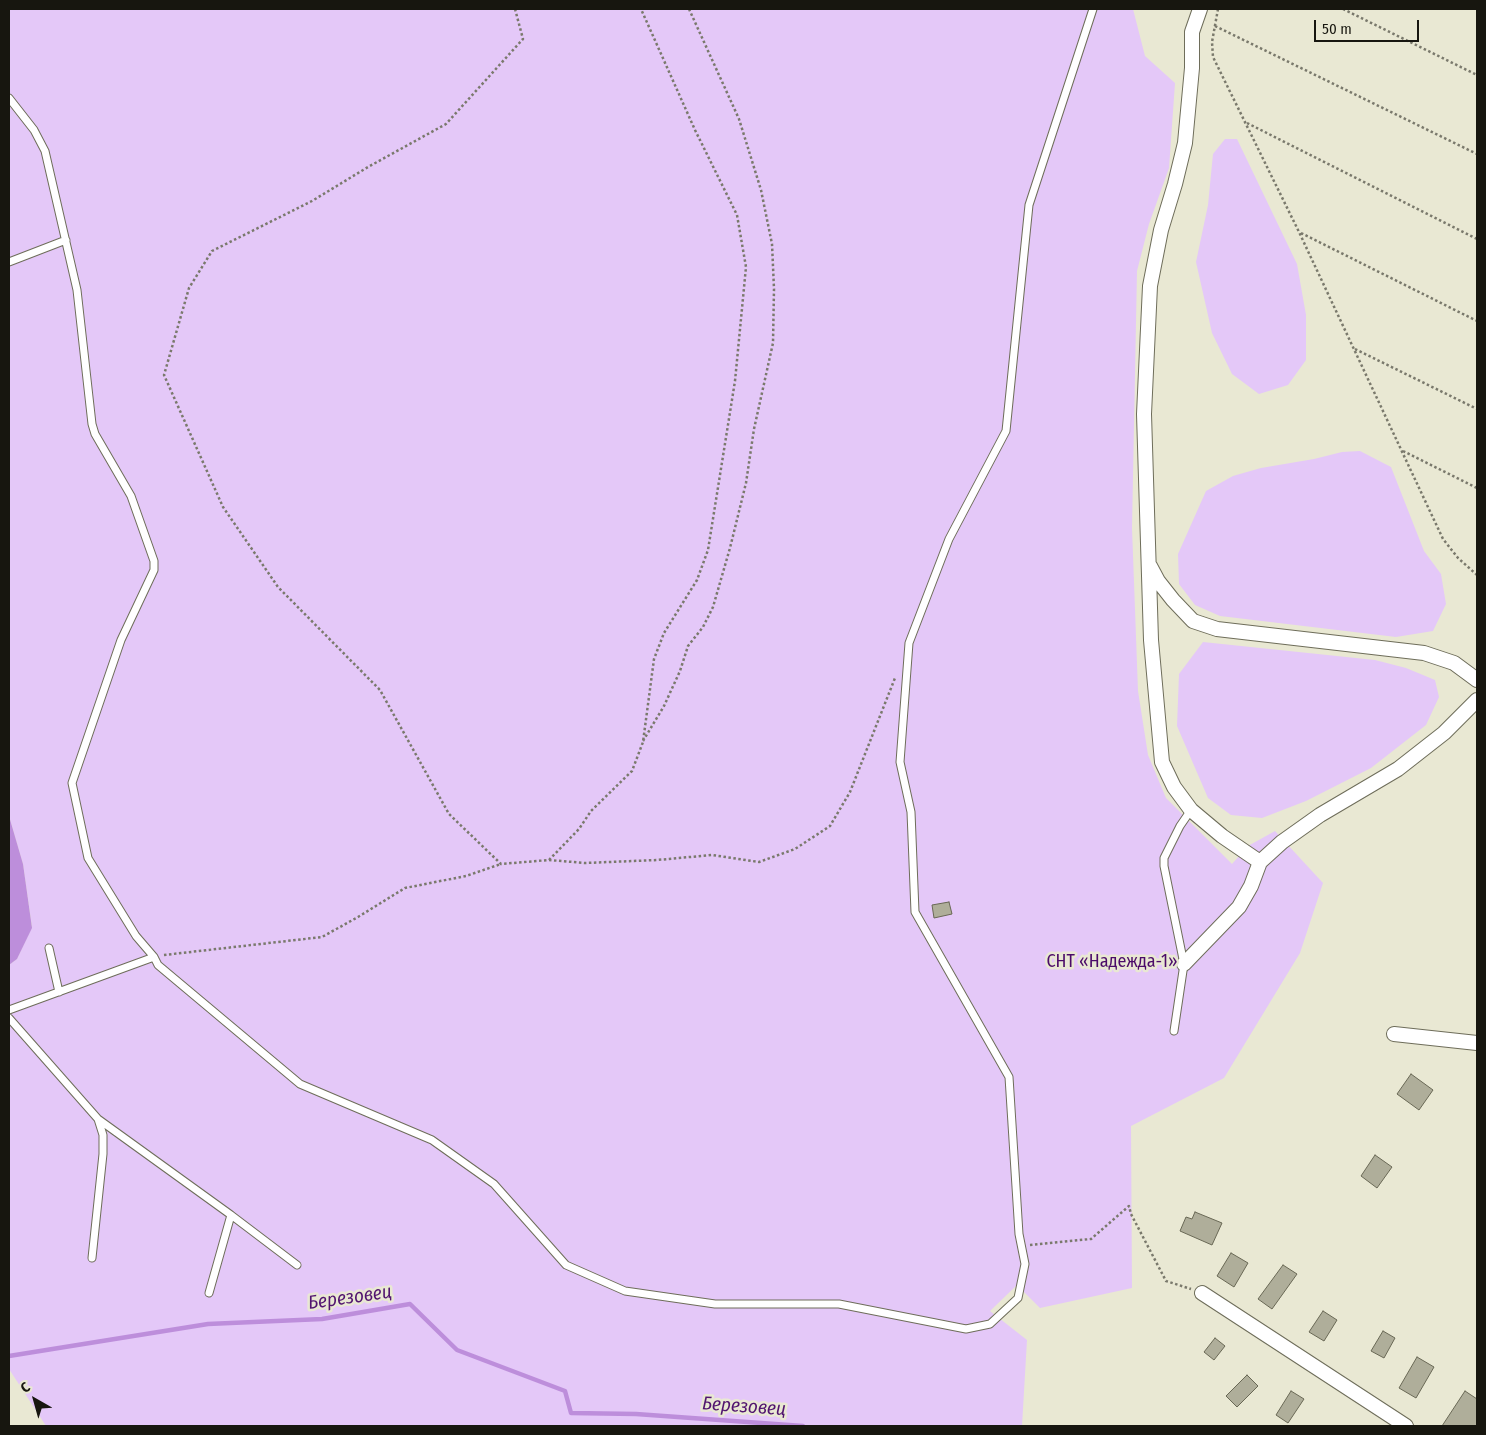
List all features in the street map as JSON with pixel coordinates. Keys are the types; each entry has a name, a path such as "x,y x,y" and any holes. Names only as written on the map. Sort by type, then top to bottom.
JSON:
{"street":[{"path":"1200,9 1192,32 1192,68 1185,143 1175,184 1160,230 1150,286 1144,414 1151,640 1162,762 1174,787 1191,810 1222,836 1260,862"},
{"path":"1149,563 1158,581 1172,600 1193,621 1217,629 1424,653 1454,663 1477,680"},
{"path":"1184,964 1239,907 1251,886 1260,862 1282,842 1320,815 1398,769 1444,734 1477,700"},
{"path":"1394,1034 1477,1043"},
{"path":"1202,1293 1406,1426"}],"lane":[{"path":"9,98 34,130 45,151 77,290 92,424 101,447 131,496 154,561 154,570 150,581 121,640 72,783 88,858 136,936 154,957 158,965 300,1084 432,1140 494,1184 566,1265 625,1291 715,1304 839,1304 966,1329 990,1324 1018,1298 1025,1264 1019,1234 1009,1077 915,912 911,812 900,762 910,643 949,539 1006,431 1029,205 1093,9"},
{"path":"9,262 66,240"},
{"path":"1174,1031 1184,964 1164,858 1180,826 1191,810"},
{"path":"49,948 59,992"},
{"path":"9,1010 154,957"},
{"path":"9,1018 98,1119 297,1265"},
{"path":"92,1258 103,1154 103,1134 98,1119"},
{"path":"209,1293 231,1215"}],"path":[{"path":"500,864 449,814 380,690 278,587 223,507 164,375 189,288 212,251 312,201 368,167 446,124 523,39 515,9"},
{"path":"641,9 695,130 737,215 746,267 735,380 708,550 698,580 664,633 654,659 643,742"},
{"path":"549,860 579,829 591,811 632,770 643,742 664,706 680,671 688,646 703,627 713,607 746,483 754,429 773,343 774,289 772,244 761,190 739,119 689,9"},
{"path":"1218,9 1212,42 1213,57 1299,232 1443,539 1458,558 1477,575"},
{"path":"1343,9 1477,75"},
{"path":"1215,26 1477,154"},
{"path":"1245,122 1477,239"},
{"path":"1299,232 1477,321"},
{"path":"1353,349 1477,409"},
{"path":"1401,450 1477,488"},
{"path":"154,957 322,937 405,888 466,876 500,864 549,860 585,863 657,860 712,855 759,862 795,849 830,826 850,792 895,676"},
{"path":"1021,1246 1091,1239 1129,1206 1131,1214 1166,1281 1202,1293"}],"green space":[{"name":"СНТ «Надежда-1»","path":"9,9 1133,9 1145,56 1175,83 1169,168 1149,224 1137,271 1132,528 1138,691 1148,755 1166,798 1232,864 1248,846 1275,831 1323,883 1300,953 1224,1078 1131,1126 1132,1288 1040,1308 1017,1285 990,1311 1027,1340 1022,1426 46,1426 9,1369 9,965 17,959 32,927 23,864 9,816"},
{"path":"1225,139 1237,139 1297,264 1306,315 1306,360 1288,385 1259,394 1232,374 1212,333 1196,262 1208,205 1213,154"},
{"path":"1360,451 1391,467 1424,551 1441,574 1446,604 1433,631 1396,637 1220,616 1195,605 1179,584 1178,554 1206,491 1233,476 1261,468 1342,452"},
{"path":"1203,642 1375,660 1406,668 1435,680 1439,697 1426,725 1371,768 1306,801 1262,818 1231,815 1208,798 1177,726 1179,674"}],"shaded area":[{"path":"9,816 23,864 32,928 17,959 9,965"}],"building":[{"path":"949,902 952,914 934,918 932,905"},
{"path":"1411,1074 1433,1090 1419,1110 1397,1094"},
{"path":"1375,1155 1392,1167 1377,1188 1361,1176"},
{"path":"1195,1212 1222,1223 1212,1245 1180,1231 1186,1217 1192,1219"},
{"path":"1231,1253 1248,1263 1234,1287 1217,1276"},
{"path":"1283,1265 1297,1274 1272,1309 1258,1299"},
{"path":"1323,1311 1337,1320 1324,1341 1309,1332"},
{"path":"1383,1331 1395,1338 1384,1358 1371,1351"},
{"path":"1215,1338 1225,1346 1214,1360 1204,1352"},
{"path":"1417,1357 1434,1367 1416,1398 1399,1388"},
{"path":"1247,1375 1258,1386 1237,1407 1226,1396"},
{"path":"1291,1391 1304,1399 1288,1423 1276,1415"},
{"path":"1465,1391 1477,1399 1477,1426 1442,1426"}],"waterway":[{"name":"Березовец","path":"9,1356 208,1324 322,1319 410,1304 457,1350 565,1391 571,1413 636,1414 803,1426"}]}
